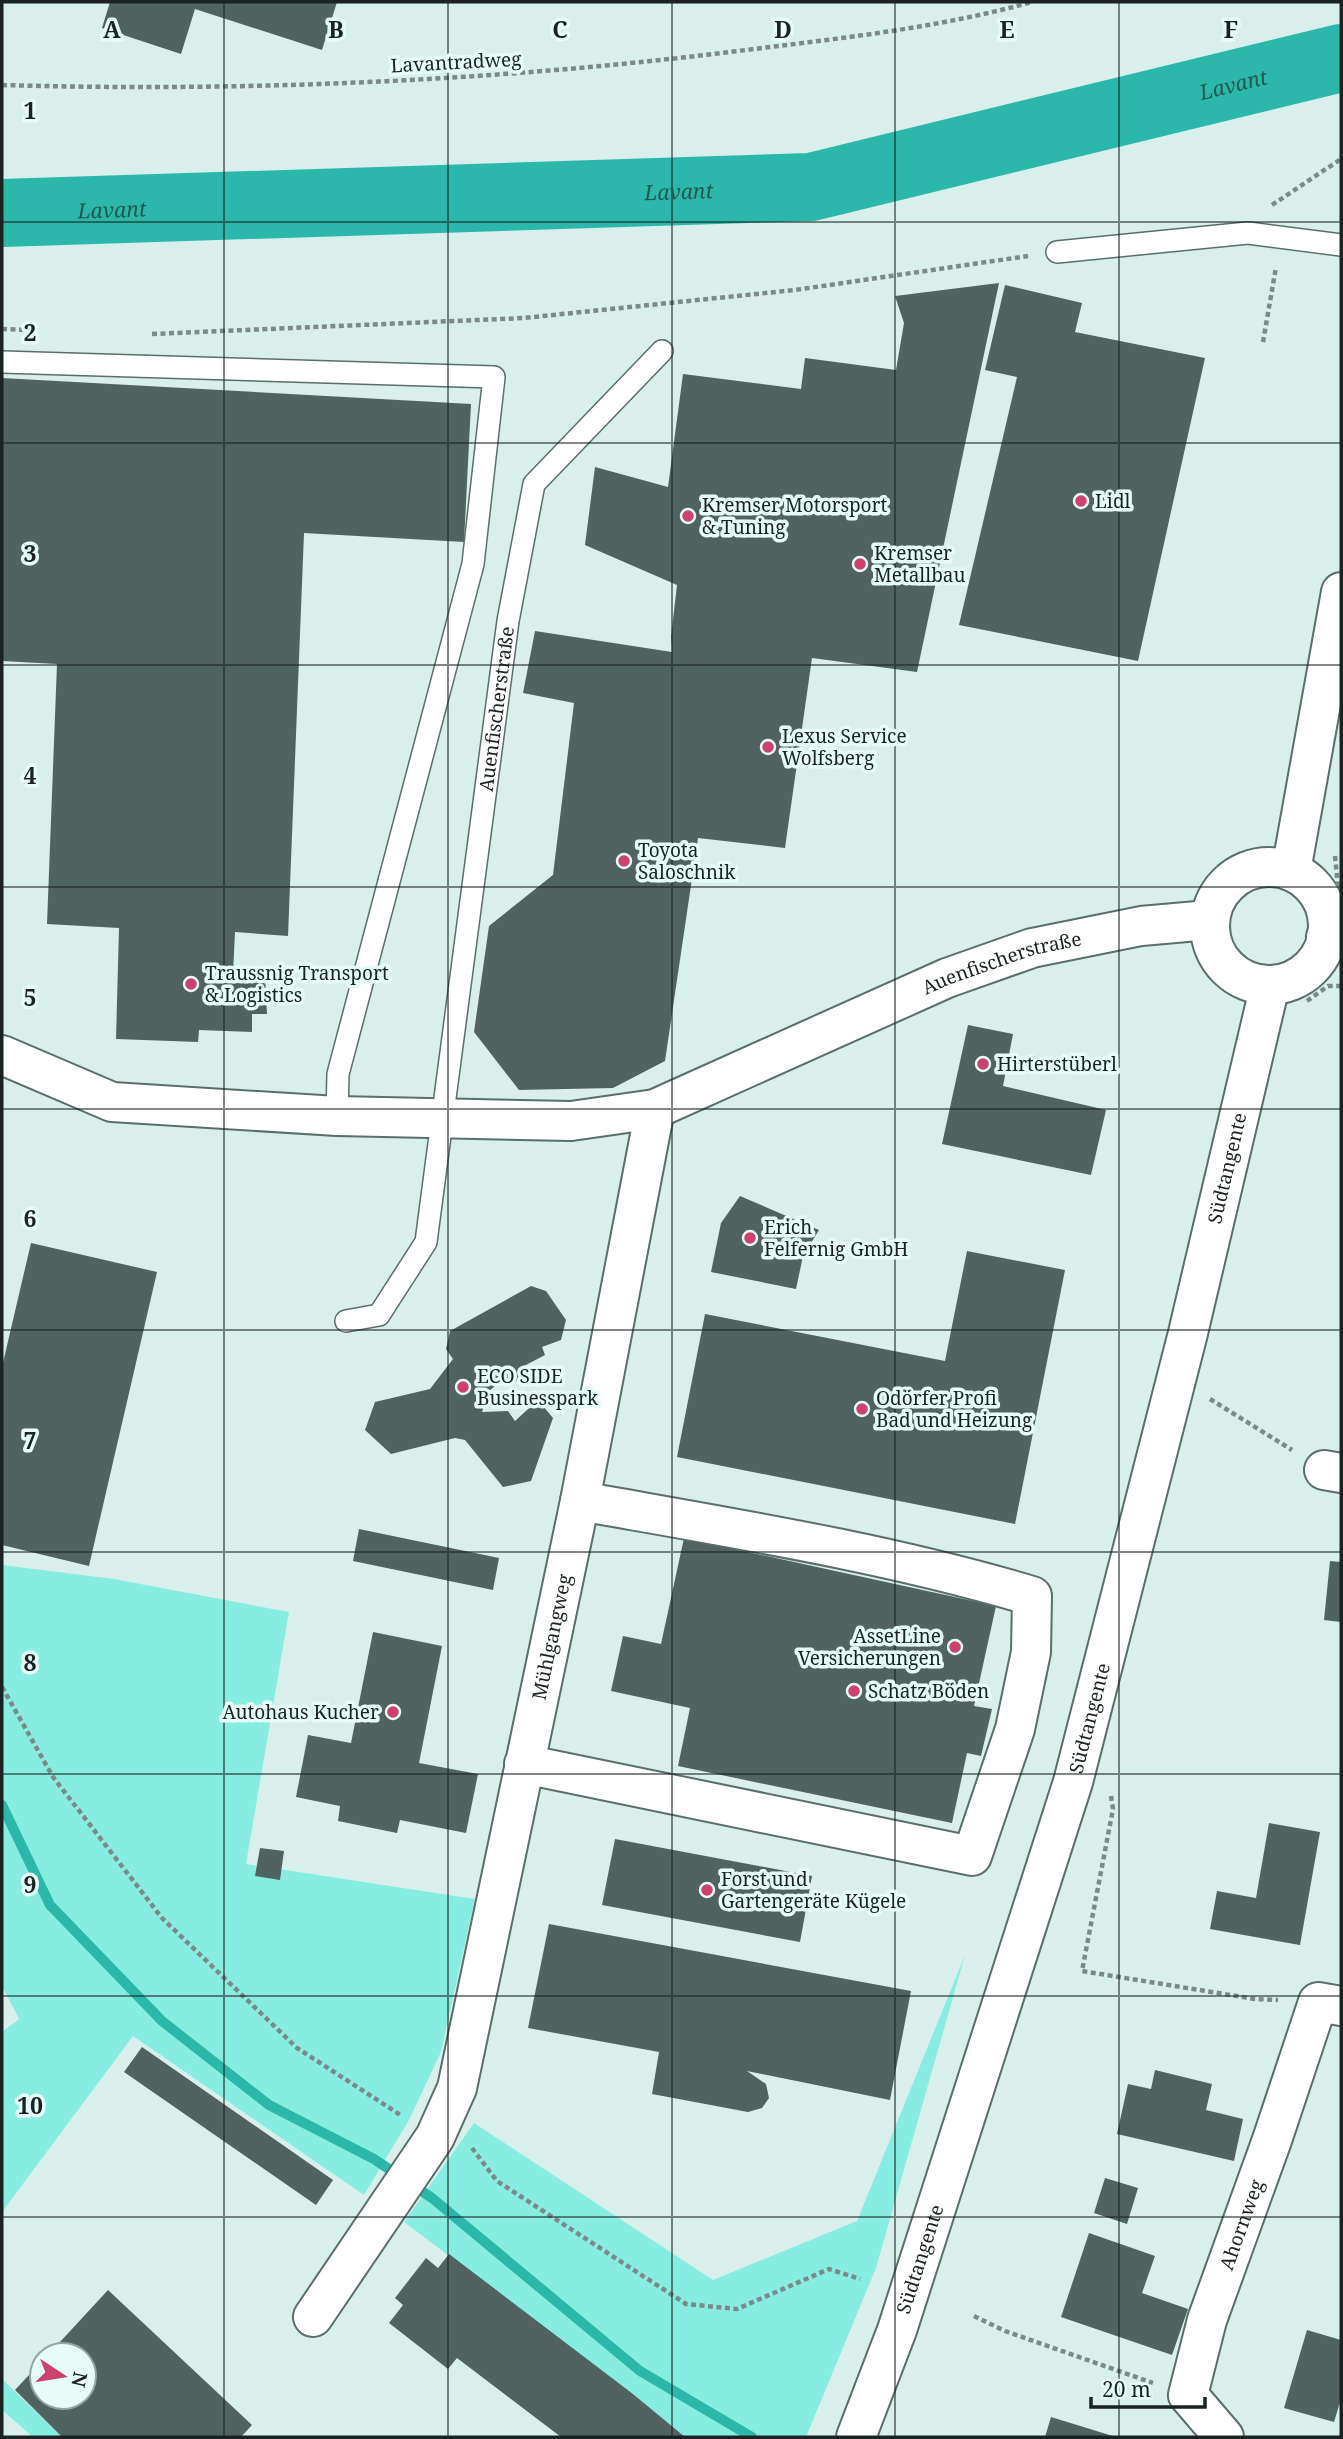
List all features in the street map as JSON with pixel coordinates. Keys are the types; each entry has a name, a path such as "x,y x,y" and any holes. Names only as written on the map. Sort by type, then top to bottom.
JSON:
{"street":[{"path":"1291,871 1341,592"},
{"path":"1276,867 1291,871 1305,880 1320,898 1334,939 1307,972 1290,982 1270,985 1250,983 1232,974 1219,959 1211,940 1209,920 1214,902 1224,886 1239,874 1257,868 1276,867"},
{"name":"Auenfischerstraße","path":"2,1055 112,1102 337,1116 571,1121 655,1109 947,978 1032,948 1141,926 1209,920"},
{"name":"Südtangente","path":"856,2437 897,2330 1073,1782 1188,1333 1270,985"},
{"name":"Mühlgangweg","path":"313,2316 434,2136 457,2088 580,1501 655,1109"},
{"path":"524,1764 972,1856 1015,1729 1031,1653 1032,1596 965,1576 731,1528 580,1501"},
{"name":"Ahornweg","path":"1188,2395 1207,2320 1272,2140 1330,2004"},
{"path":"1188,2395 1224,2437"}],"lane":[{"path":"1057,252 1248,233 1341,245"},
{"name":"Auenfischerstraße","path":"346,1321 379,1315 426,1242 508,621 534,484 662,351"},
{"path":"2,362 494,377 473,564 338,1074 337,1116"}],"path":[{"name":"Lavantradweg","path":"2,85 88,87 284,84 468,77 559,70 650,62 923,27 1032,2"},
{"path":"1248,233 1263,211 1341,159"},
{"path":"1262,342 1282,237"},
{"path":"139,334 524,318 795,290 1057,252"},
{"path":"2,328 29,330"},
{"path":"1334,853 1338,886 1341,888"},
{"path":"1203,1395 1332,1472"},
{"path":"2,1687 53,1777 162,1918 297,2048 686,2304 737,2309 829,2269 860,2279"},
{"path":"1110,1784 1113,1810 1082,1971 1255,1999 1330,2004"},
{"path":"974,2316 1005,2331 1188,2395"}],"shaded area":[{"path":"2,1565 114,1579 289,1612 246,1864 475,1899 441,2052 409,2120 364,2195 133,2036 2,2212 2,2032 19,2019 2,1986"},
{"path":"965,1955 876,2268 806,2437 685,2437 633,2394 404,2222 474,2123 713,2280 857,2221"},
{"path":"2,2379 28,2404 28,2411 35,2411 62,2437 33,2437 2,2410"}],"building":[{"path":"110,2 337,2 322,50 195,9 181,54 102,28"},
{"path":"999,283 917,672 812,658 785,848 698,838 665,1061 613,1088 519,1090 474,1032 489,926 553,875 574,703 523,693 535,631 672,652 671,637 677,585 585,545 595,467 668,487 683,374 801,389 805,358 896,370 904,323 895,296"},
{"name":"Lidl","path":"1005,285 1082,303 1075,332 1205,358 1138,661 959,625 1017,377 985,370"},
{"path":"2,378 471,404 464,542 304,533 288,936 235,932 233,973 265,974 267,1014 252,1014 252,1032 199,1030 198,1042 116,1039 119,928 47,924 57,664 2,661"},
{"path":"968,1025 1013,1034 1003,1086 1106,1110 1091,1175 942,1144"},
{"path":"740,1196 819,1230 803,1256 796,1289 711,1272 721,1223"},
{"path":"31,1243 157,1272 89,1566 2,1545 2,1367"},
{"name":"Odörfer Profi Bad und Heizung","path":"967,1251 1065,1270 1015,1524 677,1457 705,1314 945,1361"},
{"name":"ECO SIDE Businesspark","path":"531,1286 546,1291 566,1320 561,1340 542,1347 545,1355 524,1366 527,1373 511,1385 501,1381 489,1391 482,1412 508,1411 515,1421 538,1400 553,1418 531,1481 503,1487 465,1440 455,1438 391,1454 365,1430 375,1402 430,1389 453,1359 446,1349 450,1331"},
{"path":"359,1529 499,1558 493,1590 353,1561"},
{"path":"684,1538 996,1606 974,1706 992,1709 981,1756 967,1753 952,1823 678,1766 690,1708 611,1691 623,1636 661,1644"},
{"path":"1330,1561 1341,1562 1341,1622 1324,1620"},
{"name":"Autohaus Kucher","path":"373,1632 442,1646 419,1763 478,1774 466,1833 400,1820 397,1833 338,1821 340,1806 296,1797 308,1735 351,1743"},
{"path":"1269,1823 1320,1832 1300,1945 1210,1929 1217,1891 1256,1898"},
{"name":"Forst und Gartengeräte Kügele","path":"615,1839 812,1876 800,1942 602,1905"},
{"path":"260,1848 284,1851 280,1880 255,1876"},
{"path":"549,1924 911,1991 890,2100 747,2071 766,2084 769,2098 762,2108 748,2112 652,2094 659,2052 528,2028"},
{"path":"142,2047 333,2180 316,2205 124,2072"},
{"path":"1155,2070 1212,2084 1206,2110 1243,2119 1234,2161 1117,2134 1128,2084 1151,2089"},
{"path":"1105,2178 1138,2188 1127,2224 1094,2213"},
{"path":"1089,2233 1155,2256 1142,2293 1188,2309 1172,2355 1061,2317"},
{"path":"449,2254 633,2394 685,2437 561,2437 457,2358 448,2369 389,2323 403,2305 395,2298 426,2258 438,2268"},
{"path":"108,2290 252,2425 241,2437 62,2437 36,2411 98,2411 98,2341 61,2341"},
{"path":"1307,2330 1341,2340 1341,2399 1334,2422 1284,2408"},
{"path":"28,2376 28,2403 15,2390"},
{"path":"1051,2417 1116,2437 1045,2437"}],"waterway":[{"name":"Lavant","path":"2,213 811,187 1341,58"},
{"path":"2,1805 50,1905 162,2021 269,2105 374,2159 432,2198 640,2371 752,2437"}],"place":[{"name":"Lidl","path":"1081,501"},
{"name":"Kremser Motorsport & Tuning","path":"688,516"},
{"name":"Kremser Metallbau","path":"860,564"},
{"name":"Lexus Service Wolfsberg","path":"768,747"},
{"name":"Toyota Saloschnik","path":"624,861"},
{"name":"Traussnig Transport & Logistics","path":"191,984"},
{"name":"Hirterstüberl","path":"983,1064"},
{"name":"Erich Felfernig GmbH","path":"750,1238"},
{"name":"ECO SIDE Businesspark","path":"463,1387"},
{"name":"Odörfer Profi Bad und Heizung","path":"862,1409"},
{"name":"AssetLine Versicherungen","path":"955,1647"},
{"name":"Schatz Böden","path":"854,1691"},
{"name":"Autohaus Kucher","path":"393,1712"},
{"name":"Forst und Gartengeräte Kügele","path":"707,1890"}]}
